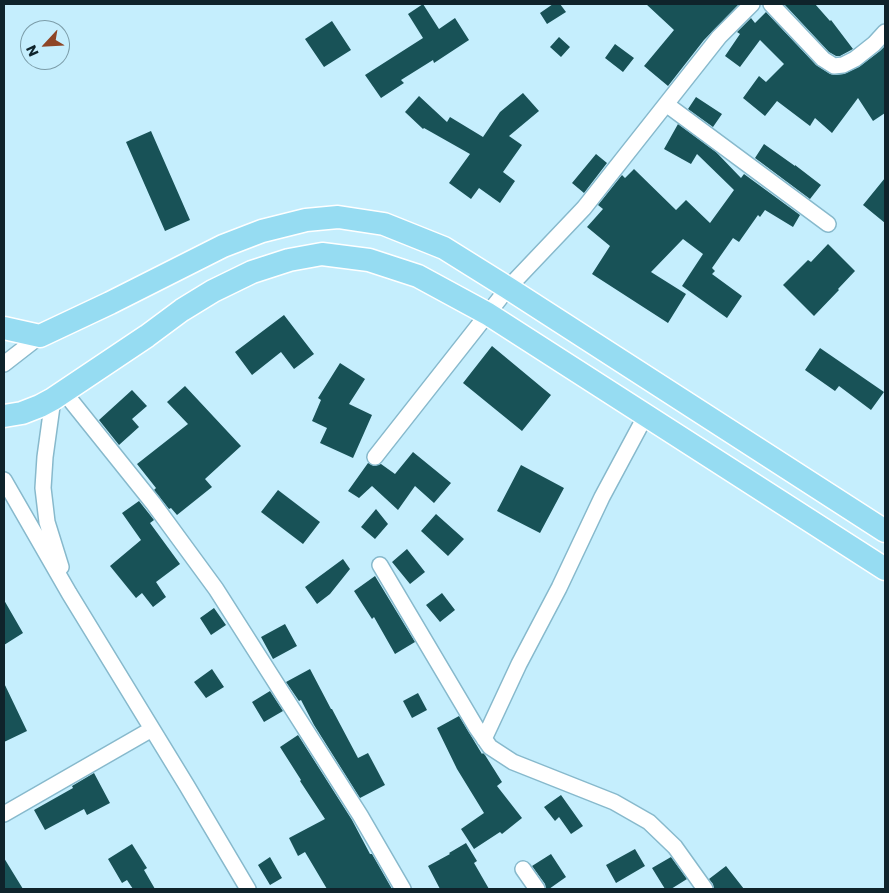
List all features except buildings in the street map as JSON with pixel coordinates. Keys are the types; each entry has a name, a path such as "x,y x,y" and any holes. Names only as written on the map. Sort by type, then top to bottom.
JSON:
{"main road":[{"path":"4,328 40,336 223,246 262,231 306,220 338,217 384,224 444,248 885,531"},
{"path":"4,416 22,413 40,406 148,336 182,310 213,291 252,272 289,260 322,254 369,260 418,276 488,314 885,569"}],"street":[{"path":"375,457 508,288 584,208 719,37 752,4"},
{"path":"771,4 823,59 834,66 843,65 855,59 874,44 885,32"},
{"path":"666,104 828,224"},
{"path":"4,364 40,336"},
{"path":"58,395 45,457 43,488 48,522 69,593"},
{"path":"58,395 153,503 216,589 360,814 403,889"},
{"path":"484,739 519,664 559,588 602,496 646,415"},
{"path":"4,480 69,593 248,889"},
{"path":"380,565 476,727 490,747 513,762 614,802 649,822 675,847 705,889"},
{"path":"4,814 152,729"},
{"path":"524,869 537,889"}]}
